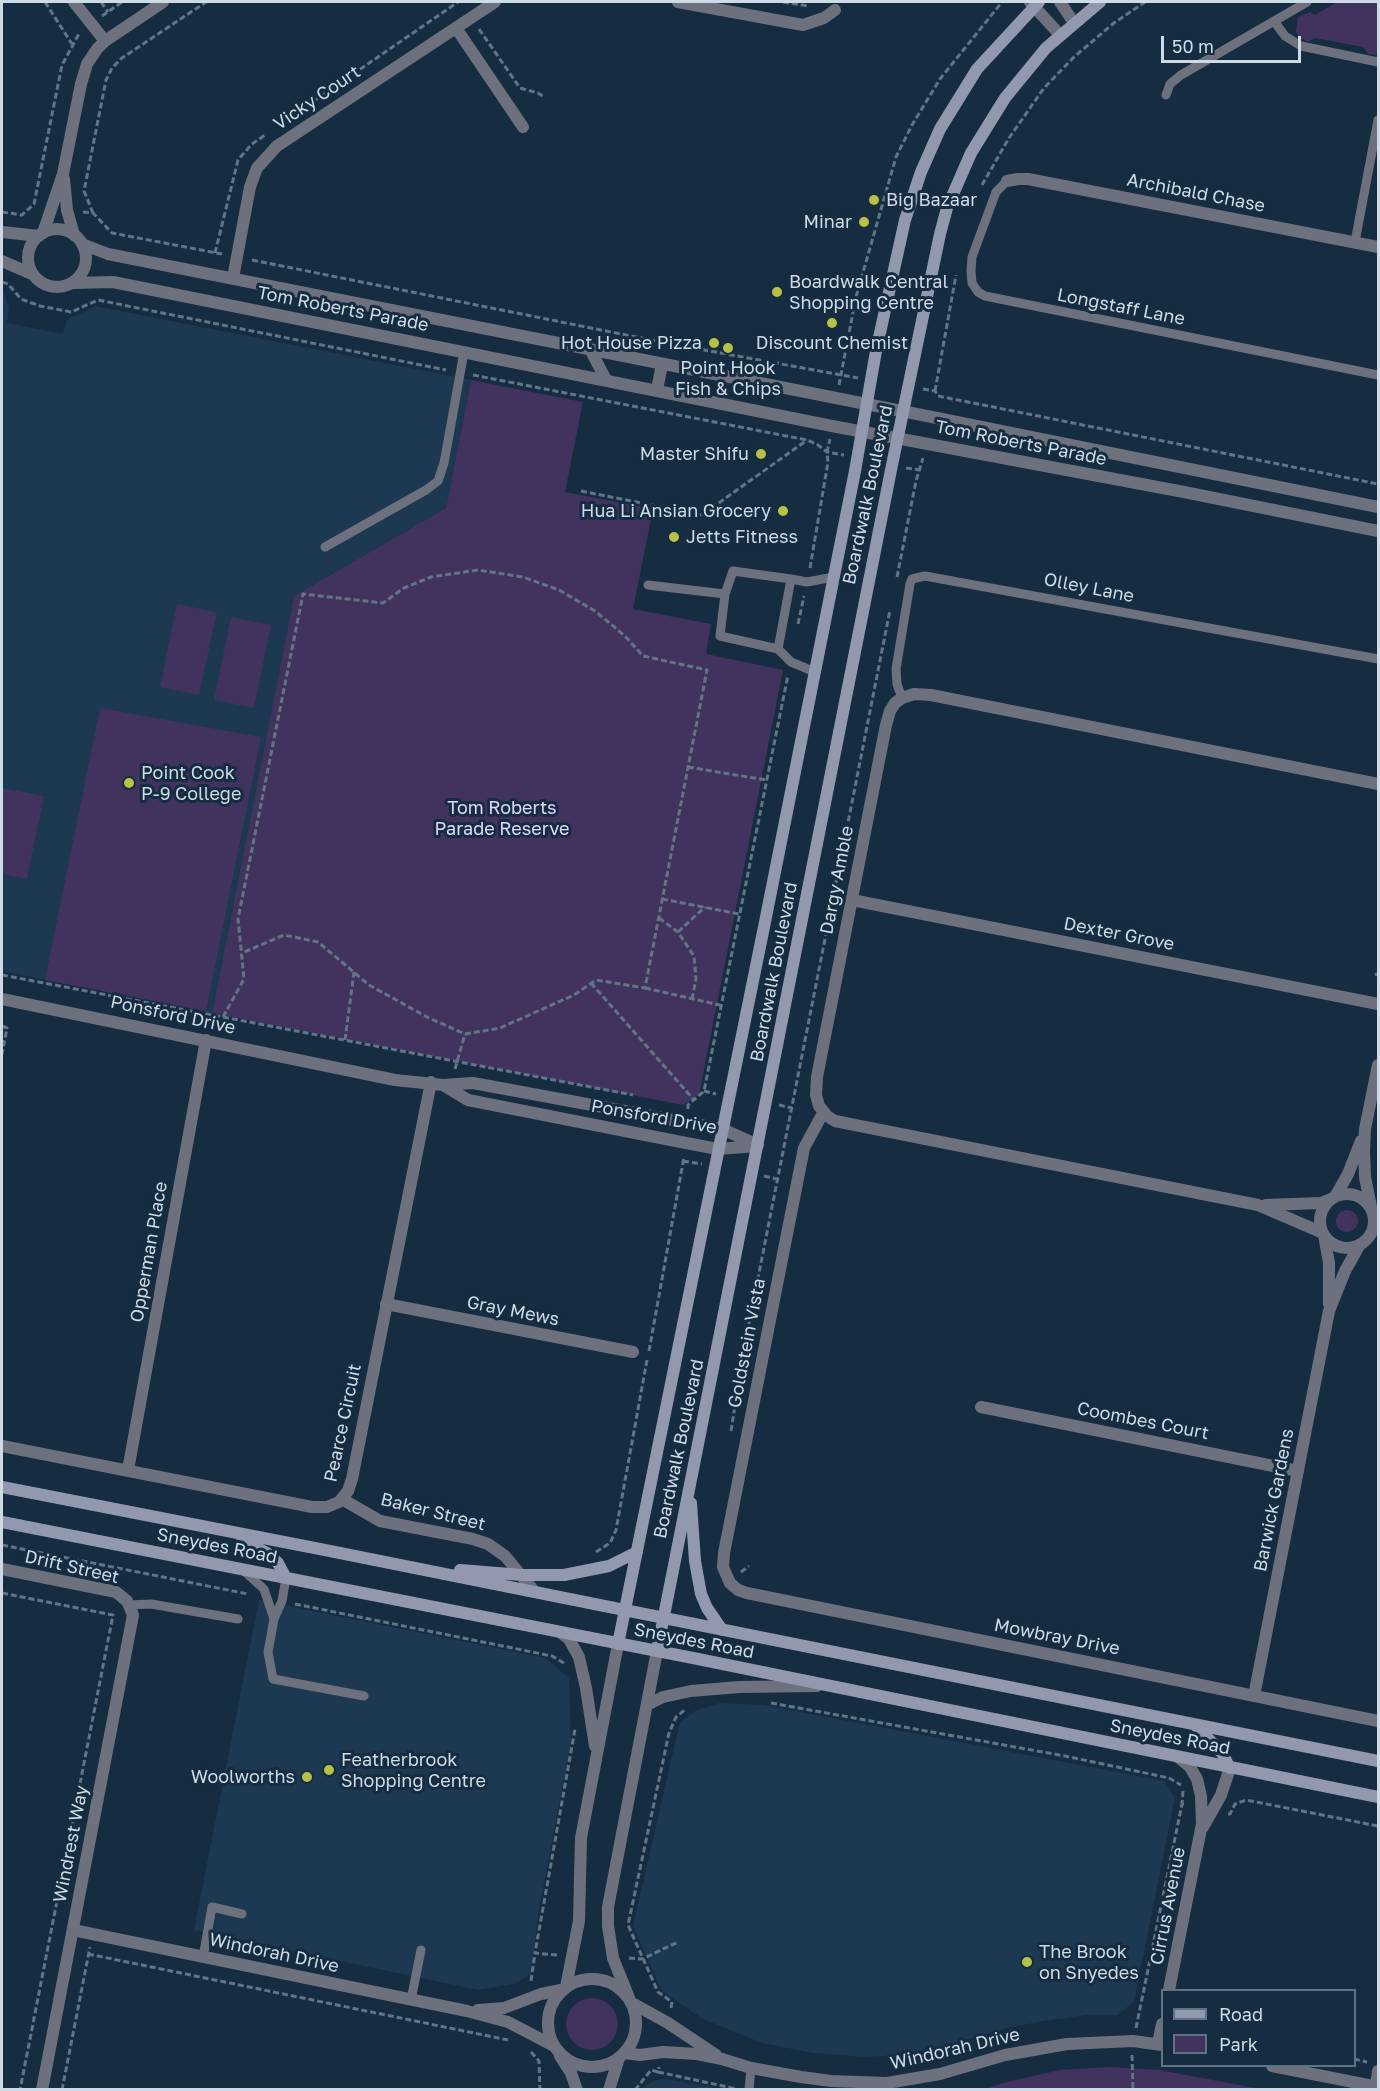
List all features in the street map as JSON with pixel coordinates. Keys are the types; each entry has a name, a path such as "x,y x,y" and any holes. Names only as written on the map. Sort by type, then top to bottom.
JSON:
{"main road":[{"name":"Boardwalk Boulevard","path":"657,1651 940,234 957,185 972,153 1005,98 1026,71 1060,35 1100,2"},
{"name":"Boardwalk Boulevard","path":"618,1644 834,577 892,273 905,220 921,172 940,129 977,69 1035,3"},
{"name":"Sneydes Road","path":"2,1487 1378,1761"},
{"path":"690,1488 700,1594 722,1630"},
{"name":"Sneydes Road","path":"2,1522 657,1651 1378,1797"},
{"path":"195,1526 262,1549 278,1563 286,1578"},
{"path":"405,1566 522,1575 564,1575 617,1563 637,1552"},
{"path":"1195,1724 1222,1753 1230,1767"}],"street":[{"path":"74,2 105,41"},
{"path":"32,274 28,258 33,242 41,234 63,174 84,71 97,49 105,41 163,2"},
{"name":"Vicky Court","path":"233,278 249,187 257,168 264,160 278,146 495,2"},
{"path":"678,2 803,25 824,18 835,10"},
{"path":"1060,2 1074,23"},
{"path":"1035,3 1060,35"},
{"path":"456,28 523,128"},
{"path":"2,261 32,274 38,281 55,287 73,283 84,270 85,252 67,210 63,174"},
{"name":"Archibald Chase","path":"1007,181 1018,178 1028,179 1378,247"},
{"path":"2,232 41,234 58,229 78,239"},
{"name":"Tom Roberts Parade","path":"78,239 108,254 1378,507"},
{"name":"Tom Roberts Parade","path":"73,283 113,282 832,426 1378,531"},
{"path":"590,350 606,380"},
{"path":"657,390 662,364"},
{"path":"1184,492 1189,470"},
{"path":"902,698 914,694 931,695 1378,784"},
{"name":"Dargy Amble","path":"823,1113 816,1095 817,1077 886,725 890,711 902,698"},
{"name":"Dexter Grove","path":"852,900 1378,1004"},
{"name":"Ponsford Drive","path":"2,999 395,1080 437,1084 472,1083 722,1129 758,1145"},
{"name":"Opperman Place","path":"128,1470 206,1040"},
{"path":"1378,1065 1365,1129 1348,1174 1334,1198 1325,1205 1321,1214 1324,1234 1330,1242 1341,1247 1350,1248 1378,1239"},
{"name":"Ponsford Drive","path":"437,1084 468,1100 686,1143 718,1149 758,1145"},
{"name":"Pearce Circuit","path":"2,1446 312,1507 327,1507 342,1499 351,1485 386,1304 437,1084"},
{"path":"823,1113 841,1122 1258,1205 1324,1234"},
{"name":"Goldstein Vista","path":"730,1583 723,1568 724,1553 804,1149 823,1113"},
{"path":"1360,1245 1369,1237 1373,1229 1374,1211 1365,1177 1365,1129"},
{"path":"1258,1205 1313,1203 1345,1194 1357,1196 1374,1211"},
{"name":"Barwick Gardens","path":"1254,1696 1329,1311 1329,1263 1324,1234"},
{"name":"Barwick Gardens","path":"1329,1311 1360,1245"},
{"name":"Gray Mews","path":"386,1304 633,1352"},
{"name":"Coombes Court","path":"981,1407 1298,1471"},
{"name":"Baker Street","path":"342,1499 380,1521 488,1544 499,1550 535,1592"},
{"name":"Drift Street","path":"2,1569 116,1592 129,1605"},
{"name":"Mowbray Drive","path":"730,1583 738,1590 747,1593 1378,1720"},
{"name":"Windrest Way","path":"42,2090 132,1627 133,1615 129,1605"},
{"path":"561,1633 573,1644 583,1671 596,1756"},
{"name":"Boardwalk Boulevard","path":"564,1988 579,1921 581,1838 618,1644"},
{"name":"Boardwalk Boulevard","path":"630,2001 613,1958 608,1926 610,1890 657,1651"},
{"path":"647,1705 663,1696 691,1691 739,1687 828,1686"},
{"name":"Cirrus Avenue","path":"1178,1757 1190,1767 1196,1776 1207,1809"},
{"name":"Cirrus Avenue","path":"1170,1989 1207,1809 1224,1789 1230,1767"},
{"name":"Windorah Drive","path":"73,1930 467,2011 508,2022 556,2048"},
{"path":"577,2090 571,2073 548,2032 548,2017 552,2002 564,1988 578,1980 600,1980 619,1988 630,2001 636,2016 636,2030 632,2042 622,2056 609,2090"},
{"name":"Windorah Drive","path":"467,2011 504,2008 564,1988"},
{"name":"Windorah Drive","path":"630,2001 722,2059"},
{"name":"Windorah Drive","path":"622,2056 680,2052 722,2059 751,2068 831,2081 887,2083 940,2074 1005,2055 1040,2048 1097,2041 1133,2041 1160,2045"},
{"path":"556,2048 567,2060 580,2066 594,2067 607,2064 622,2056"},
{"path":"1277,2067 1377,2086 1378,2071"}],"lane":[{"path":"1166,95 1170,84 1181,75 1307,2"},
{"path":"1274,21 1286,36 1301,46 1378,62"},
{"path":"1355,242 1378,120"},
{"name":"Longstaff Lane","path":"1007,181 996,192 972,256 972,283 978,292 985,296 1378,375"},
{"path":"325,547 438,481 444,463 464,352"},
{"path":"815,672 791,662 778,649 720,636 725,594 733,571 807,582 834,577"},
{"name":"Olley Lane","path":"902,698 897,684 896,669 910,584 912,579 925,576 1378,659"},
{"path":"778,649 791,579"},
{"path":"648,585 725,594"},
{"path":"241,1569 264,1589 274,1619"},
{"path":"286,1578 282,1601 274,1619 268,1652 273,1679 364,1696"},
{"name":"Drift Street","path":"129,1605 151,1604 238,1619"},
{"path":"202,1957 212,1907 242,1914"},
{"path":"411,2000 422,1950"},
{"path":"749,2090 751,2068"}],"path":[{"path":"45,2 72,44"},
{"path":"101,2 108,12"},
{"path":"2,212 22,215 34,204 62,65 80,32 122,2"},
{"path":"206,2 122,58 112,68 106,80 84,191 93,213 112,233 871,381"},
{"path":"837,398 856,297 896,157 940,79 1002,2"},
{"path":"456,3 471,17 520,88 544,97"},
{"path":"31,208 50,209"},
{"path":"67,210 93,213"},
{"path":"909,387 935,391 938,396 1378,484"},
{"path":"932,417 938,396"},
{"path":"798,628 828,462 827,452 832,426"},
{"path":"580,491 702,515 807,440"},
{"path":"895,583 925,443"},
{"path":"223,1017 244,979 238,919 303,594 383,603 404,588 431,577 478,570 523,577 559,590 595,611 625,636 643,656 707,670 645,988"},
{"path":"730,1432 744,1348 891,605"},
{"path":"689,1123 687,1106 704,1091 791,662"},
{"path":"688,767 766,780"},
{"path":"662,899 739,914"},
{"path":"678,932 705,908"},
{"path":"659,918 678,932 694,956 696,979 692,999"},
{"path":"242,953 284,935 318,942 369,985 465,1034 500,1028 574,995 596,980 645,988 720,1005"},
{"path":"345,1040 354,972"},
{"path":"2,975 641,1097"},
{"path":"591,983 694,1100"},
{"path":"2,1026 7,1028 2,1054"},
{"path":"455,1072 465,1034"},
{"path":"704,1091 729,1096"},
{"path":"767,1103 792,1108"},
{"path":"600,1568 594,1553 610,1543 616,1530 686,1143"},
{"path":"2,1593 113,1615 20,2090"},
{"path":"768,1702 1065,1756 1169,1778 1181,1784 1182,1804 1133,2041 1133,2090"},
{"path":"672,2002 658,1992 628,1925 669,1733 676,1717 690,1707"},
{"path":"572,1956 535,1953 576,1728"},
{"path":"1182,1804 1230,1814 1235,1804 1246,1800 1378,1826"},
{"path":"62,2090 92,1934"},
{"path":"613,1958 642,1959 678,1942"},
{"path":"88,1954 519,2042"},
{"path":"658,2072 738,2090"}],"shaded area":[{"name":"Point Cook P-9 College","path":"2,288 9,308 7,323 63,334 67,320 95,306 471,380 446,508 294,596 212,1013 2,971"},
{"name":"Featherbrook Shopping Centre","path":"259,1600 545,1658 569,1678 571,1742 538,1915 531,1974 514,1984 478,1990 194,1930"},
{"path":"719,1703 764,1705 1164,1781 1175,1797 1134,2002 1117,2015 1087,2015 1043,2021 1003,2029 908,2055 865,2057 813,2053 762,2043 703,2019 662,1991 633,1926 680,1722 695,1711"},
{"path":"666,2079 720,2089 641,2089 653,2081"}],"green space":[{"path":"1337,2 1378,2 1378,52 1375,55 1368,54 1363,47 1315,38 1308,42 1300,38 1296,32 1298,17 1310,12 1315,15"},
{"name":"Tom Roberts Parade Reserve","path":"471,380 583,402 565,492 653,509 633,609 711,624 706,654 783,670 699,1095 683,1105 212,1013 294,596 446,508"},
{"path":"177,604 217,612 199,695 160,687"},
{"path":"231,617 271,625 254,708 214,700"},
{"path":"100,708 261,737 206,1011 45,980"},
{"path":"3,788 44,796 27,879 2,874"},
{"path":"1347,1210 1355,1213 1358,1221 1355,1229 1347,1232 1339,1229 1336,1221 1339,1213"},
{"path":"587,1998 597,1998 611,2005 618,2024 611,2043 597,2050 587,2050 577,2046 570,2039 566,2029 566,2019 570,2009 577,2002"},
{"path":"1109,2067 1159,2070 1261,2089 985,2089 1060,2070"}],"place":[{"name":"Big Bazaar","path":"874,200"},
{"name":"Minar","path":"864,222"},
{"name":"Boardwalk Central Shopping Centre","path":"777,292"},
{"name":"Discount Chemist","path":"832,323"},
{"name":"Hot House Pizza","path":"714,343"},
{"name":"Point Hook Fish & Chips","path":"728,348"},
{"name":"Master Shifu","path":"761,454"},
{"name":"Hua Li Ansian Grocery","path":"783,511"},
{"name":"Jetts Fitness","path":"674,537"},
{"name":"Point Cook P-9 College","path":"129,783"},
{"name":"Featherbrook Shopping Centre","path":"329,1770"},
{"name":"Woolworths","path":"307,1777"},
{"name":"The Brook on Snyedes","path":"1027,1962"}]}
